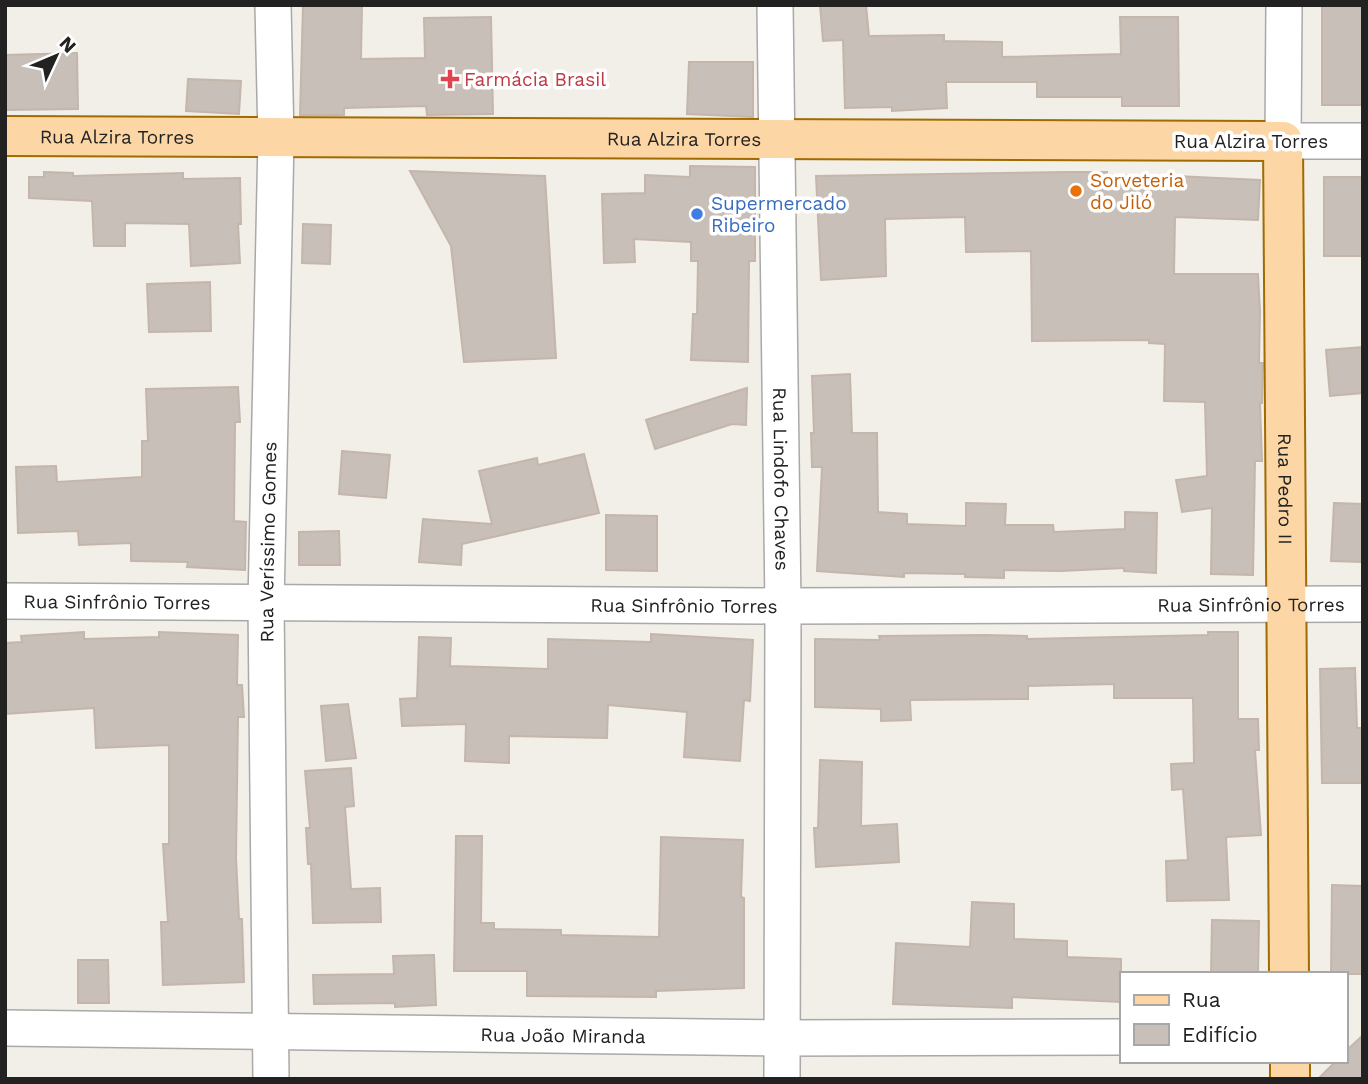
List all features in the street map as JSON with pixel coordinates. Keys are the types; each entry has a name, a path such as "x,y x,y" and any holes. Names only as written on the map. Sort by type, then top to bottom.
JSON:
{"main road":[{"name":"Rua Alzira Torres","path":"5,136 1283,141"},
{"name":"Rua Pedro II","path":"1283,141 1289,972"}],"street":[{"name":"Rua Veríssimo Gomes","path":"271,1079 266,603 276,139 273,5"},
{"name":"Rua Lindofo Chaves","path":"775,5 783,606 782,1079"},
{"name":"Rua Pedro II","path":"1283,141 1284,5"},
{"name":"Rua Alzira Torres","path":"1283,141 1363,141"},
{"name":"Rua Sinfrônio Torres","path":"5,601 783,606 1363,604"},
{"name":"Rua João Miranda","path":"5,1028 783,1038 1120,1037"}],"building":[{"path":"303,5 362,5 361,59 425,58 424,18 491,17 493,114 427,115 426,106 344,108 344,115 300,115"},
{"path":"820,5 866,5 869,36 944,35 944,41 1002,42 1002,57 1121,54 1120,17 1178,17 1179,106 1122,106 1122,97 1037,97 1037,82 946,82 947,108 892,111 892,107 845,108 843,40 823,41"},
{"path":"1322,5 1363,5 1363,105 1322,105"},
{"path":"77,53 78,109 5,110 5,55"},
{"path":"689,62 753,62 753,117 687,114"},
{"path":"188,79 241,81 239,114 186,111"},
{"path":"690,166 755,167 755,261 749,261 748,362 691,360 693,314 697,314 698,261 691,261 691,242 634,239 635,262 604,263 602,194 645,193 645,175 690,177"},
{"path":"410,171 545,176 556,358 464,362 451,246"},
{"path":"44,172 73,173 73,176 183,173 183,179 240,178 240,263 191,266 189,224 125,223 125,246 94,246 92,201 29,198 29,177 44,177"},
{"path":"1068,172 1260,180 1258,220 1175,217 1174,274 1258,274 1259,363 1263,363 1260,403 1262,461 1255,461 1253,575 1211,574 1212,508 1182,512 1176,480 1207,476 1205,402 1164,401 1165,344 1149,343 1149,340 1032,341 1031,251 966,252 965,217 885,219 886,276 821,280 816,176"},
{"path":"1324,177 1363,177 1363,256 1324,256"},
{"path":"303,224 331,225 330,264 302,263"},
{"path":"210,282 211,331 149,332 147,284"},
{"path":"1363,347 1363,393 1330,396 1326,350"},
{"path":"850,374 852,433 877,433 878,512 907,514 907,524 966,526 966,503 1006,504 1005,525 1053,525 1054,532 1125,529 1125,512 1157,513 1156,573 1124,571 1124,568 1004,570 1004,578 904,573 904,577 817,571 822,467 812,467 812,376"},
{"path":"238,387 240,422 235,422 234,521 246,522 245,570 187,567 188,562 131,561 131,543 79,545 78,531 18,533 16,467 56,466 57,482 142,477 142,441 148,441 146,389"},
{"path":"747,388 746,425 732,424 655,449 646,420"},
{"path":"342,451 390,455 386,498 339,494"},
{"path":"584,454 599,513 462,544 461,565 419,562 423,519 492,524 479,471 537,458 538,465"},
{"path":"1334,503 1363,504 1363,562 1331,561"},
{"path":"606,515 657,516 657,571 606,570"},
{"path":"339,531 340,565 299,565 299,532"},
{"path":"84,632 84,639 159,637 159,632 238,635 237,685 242,685 244,717 238,717 236,857 244,982 163,985 161,922 168,922 163,844 169,844 169,745 96,748 94,708 5,714 5,643 22,642 21,636"},
{"path":"1208,632 1238,632 1238,719 1258,719 1259,750 1255,750 1261,835 1226,837 1229,900 1167,901 1166,861 1188,860 1183,789 1172,790 1171,764 1194,763 1193,698 1114,698 1114,684 1028,686 1028,699 910,700 911,720 881,721 881,709 815,707 815,639 880,640 879,636 985,635 1027,636 1027,639 1208,635"},
{"path":"651,634 753,640 750,701 744,700 740,761 684,757 687,712 608,705 607,738 509,736 509,763 465,761 466,724 402,726 400,699 417,698 419,637 451,638 450,666 548,669 548,639 651,642"},
{"path":"1355,668 1357,728 1363,728 1363,783 1322,783 1320,669"},
{"path":"348,704 356,758 326,761 321,706"},
{"path":"820,760 862,762 861,826 897,824 899,862 816,867 814,828 818,828"},
{"path":"351,768 354,806 345,807 351,889 380,888 381,922 313,923 305,771"},
{"path":"456,836 482,836 481,923 494,923 494,929 561,930 561,935 659,937 661,837 743,840 741,897 744,898 744,988 656,991 656,997 527,996 527,971 454,971"},
{"path":"1332,885 1363,886 1363,974 1331,972"},
{"path":"972,902 1014,904 1014,939 1067,941 1067,957 1121,959 1120,1002 1012,997 1012,1008 893,1004 896,943 970,947"},
{"path":"1212,920 1259,921 1258,972 1211,972"},
{"path":"434,955 436,1005 395,1007 395,1003 314,1004 313,975 394,974 393,956"},
{"path":"78,960 108,960 109,1003 78,1003"},
{"path":"1363,1035 1363,1079 1318,1079 1334,1063 1347,1063 1347,1050"}],"place":[{"name":"Farmácia Brasil","path":"450,79"},
{"name":"Sorveteria do Jiló","path":"1076,191"},
{"name":"Supermercado Ribeiro","path":"697,214"}]}
